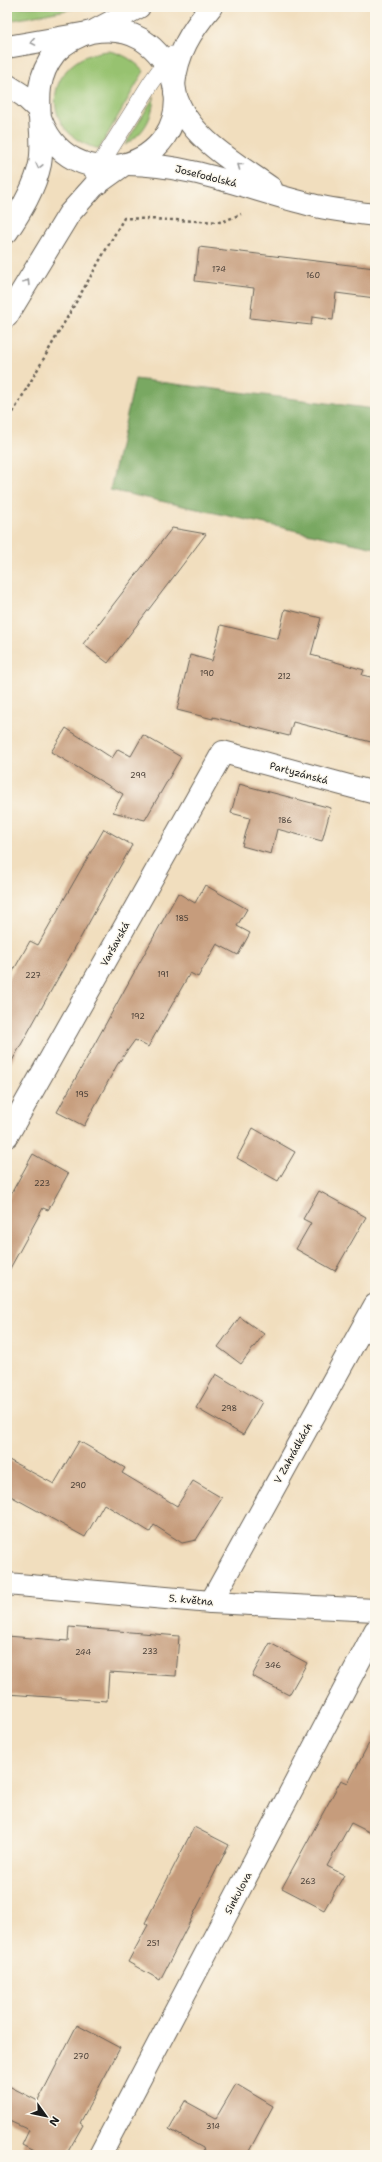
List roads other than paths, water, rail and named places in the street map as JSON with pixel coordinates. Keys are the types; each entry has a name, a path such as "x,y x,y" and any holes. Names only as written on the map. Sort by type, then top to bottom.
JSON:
{"street":[{"path":"7,232 30,193 40,166 42,138 39,112 39,85 48,62 66,43 139,7"},
{"path":"7,316 70,214 94,186 124,165 142,158 163,138 172,121 174,89 180,54 192,30 206,12"},
{"path":"7,47 90,32 118,31 138,37 156,50 165,63"},
{"name":"Josefodolská","path":"165,63 184,116 201,135 283,197"},
{"path":"7,85 24,96 39,112 48,135 60,150 73,159 99,167"},
{"name":"Josefodolská","path":"99,167 159,165 329,209 375,215"},
{"name":"Partyzánská","path":"223,752 375,793"},
{"name":"Varšavská","path":"7,1136 223,752"},
{"name":"V Zahrádkách","path":"211,1602 375,1305"},
{"name":"5. května","path":"7,1584 211,1602 375,1610"},
{"name":"Sinkulova","path":"100,2155 375,1631"}],"lane":[{"path":"70,214 165,63 206,12"}]}
